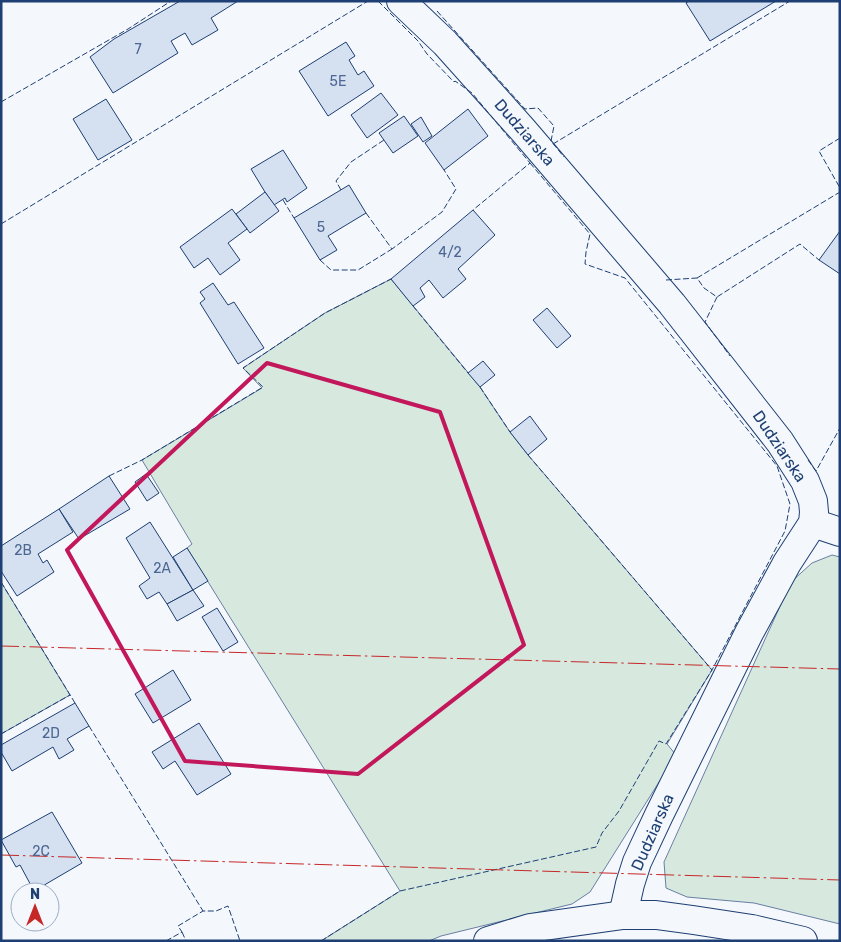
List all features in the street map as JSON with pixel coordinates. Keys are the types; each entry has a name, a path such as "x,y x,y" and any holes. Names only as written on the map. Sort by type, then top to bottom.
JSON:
{"street":[{"name":"Dudziarska","path":"401,1 445,43 523,130 672,304 780,442 805,481 813,501 813,523 787,563 754,625 658,815 632,876 623,915"},
{"path":"813,523 840,532"},
{"path":"488,941 530,928 623,915 656,915 693,920 752,929 803,941"}],"highlighted area":[{"path":"267,363 440,412 524,645 358,774 185,761 67,550"}],"shaded area":[{"path":"391,279 480,387 528,455 712,670 667,744 676,755 590,892 572,904 441,936 429,941 321,941 400,891 187,548 192,544 142,460 262,388 243,368 325,313"},
{"path":"832,555 840,557 840,924 754,903 687,897 666,888 664,862 791,582 812,563"},
{"path":"1,582 70,695 1,734"}],"building":[{"path":"180,1 238,1 211,18 218,30 192,45 185,33 171,41 178,53 113,93 90,57 114,39"},
{"path":"689,1 776,1 710,41 686,3"},
{"path":"346,42 355,56 349,60 358,75 364,71 374,86 328,116 299,71"},
{"path":"381,93 398,115 367,138 351,115"},
{"path":"106,99 132,140 98,160 73,119"},
{"path":"468,109 488,136 444,170 425,143"},
{"path":"404,116 418,136 393,153 379,133"},
{"path":"421,117 432,136 423,142 411,124"},
{"path":"283,150 307,188 287,202 285,198 274,205 251,169"},
{"path":"349,185 366,213 328,236 337,250 320,260 294,218"},
{"path":"265,192 279,211 250,233 236,214"},
{"path":"232,209 247,229 228,243 240,260 220,275 208,258 194,268 180,247"},
{"path":"473,210 495,235 458,269 466,279 443,298 429,280 420,288 425,297 413,306 391,279"},
{"path":"840,231 840,274 819,260"},
{"path":"213,283 228,305 234,302 264,348 238,364 200,303 205,299 200,292"},
{"path":"547,308 571,336 557,348 533,320"},
{"path":"483,361 495,375 480,387 468,373"},
{"path":"530,416 547,439 528,455 510,432"},
{"path":"146,474 159,493 147,501 135,482"},
{"path":"109,476 130,509 79,539 59,509"},
{"path":"59,509 73,532 38,554 43,563 47,560 54,572 17,596 1,571 1,546"},
{"path":"150,522 193,590 167,604 159,592 147,599 139,586 150,578 126,538"},
{"path":"187,548 208,581 193,590 173,557"},
{"path":"193,590 204,606 177,621 167,604"},
{"path":"217,608 238,642 223,651 202,617"},
{"path":"173,670 191,700 153,723 135,694"},
{"path":"75,703 89,726 67,739 74,750 59,759 53,747 12,771 1,752 1,745"},
{"path":"199,723 231,774 197,795 175,761 163,769 152,752"},
{"path":"52,812 82,863 49,882 29,882 20,865 16,867 1,840"}],"fence":[{"path":"1,102 128,29 171,1"},
{"path":"1,224 368,1"},
{"path":"378,1 418,41 427,54 454,82 472,93 530,163 473,210"},
{"path":"553,144 790,1"},
{"path":"437,11 525,109 538,108 554,126 551,141 564,157"},
{"path":"840,138 819,151 840,188"},
{"path":"341,190 336,181 351,162 384,140"},
{"path":"321,941 400,891 596,847 602,833 619,811 659,741 666,744 712,670 785,531 790,504 777,466 625,278 585,264 590,234 530,163"},
{"path":"366,213 392,249 442,212 456,189 444,170"},
{"path":"697,278 840,192"},
{"path":"283,200 294,218"},
{"path":"666,280 697,278 704,288 717,297 800,244 819,260"},
{"path":"320,260 331,270 358,270 392,249"},
{"path":"109,476 142,460 263,387 243,368 325,313 391,279"},
{"path":"717,297 705,322 730,356"},
{"path":"413,306 468,373"},
{"path":"480,387 510,432"},
{"path":"808,460 816,471 840,428"},
{"path":"528,455 712,670"},
{"path":"1,582 75,703"},
{"path":"1,734 70,695"},
{"path":"89,726 203,911"},
{"path":"166,941 182,932 178,926 203,911 216,911 228,906 240,941"},
{"path":"182,932 186,941"}],"power":[{"path":"1,646 840,669"},
{"path":"1,855 840,880"}]}
